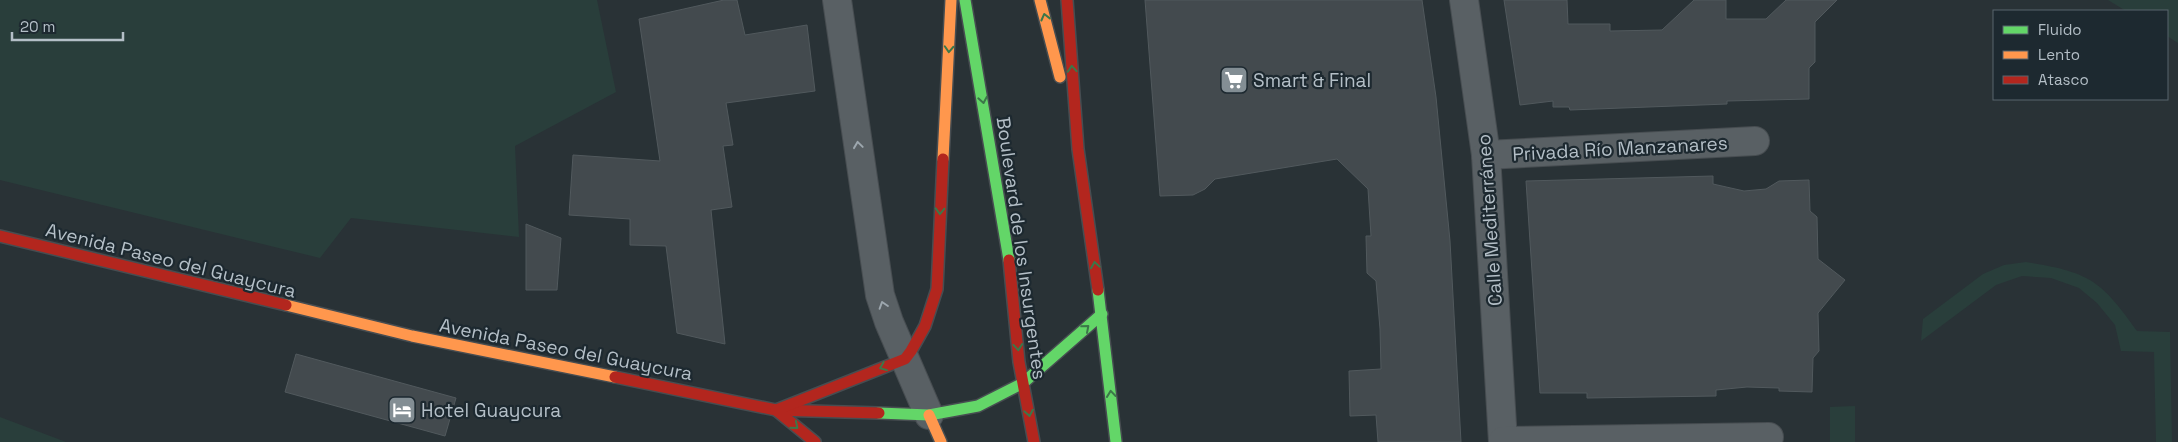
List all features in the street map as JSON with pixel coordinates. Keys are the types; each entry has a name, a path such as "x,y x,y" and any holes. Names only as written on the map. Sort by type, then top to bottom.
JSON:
{"main road":[{"path":"815,442 776,410 905,359 918,342 931,314 937,290 951,0"},
{"name":"Boulevard de los Insurgentes","path":"965,0 1011,270 1020,362 1034,442"},
{"path":"1040,0 1078,149"},
{"path":"1067,0 1078,149 1102,314 1116,442"},
{"name":"Avenida Paseo del Guaycura","path":"0,236 412,336 776,410 929,415 978,406 1023,383 1102,314"},
{"path":"929,415 941,442"}],"street":[{"path":"837,0 880,294 889,322 929,415"},
{"name":"Calle Mediterráneo","path":"1464,0 1486,155 1503,441"},
{"name":"Privada Río Manzanares","path":"1486,155 1755,142"},
{"path":"1503,441 1769,437"}],"green space":[{"path":"0,0 597,0 616,92 515,146 519,237 351,218 320,258 0,180"},
{"path":"2108,0 2178,0 2178,43 2168,37 2168,10 2124,10"},
{"path":"2026,262 2065,270 2092,281 2113,300 2137,331 2170,332 2172,442 2156,442 2154,352 2121,351 2115,325 2097,303 2079,288 2051,278 2022,276 1996,285 1921,341 1923,319 1983,274 2004,265"},
{"path":"1855,406 1855,442 1830,442 1830,407"},
{"path":"0,417 66,442 0,442"}],"building":[{"path":"724,0 737,0 745,35 807,25 815,91 726,103 733,145 723,146 732,207 711,210 725,344 677,333 666,246 630,245 630,219 569,215 573,155 660,161 639,19"},
{"path":"1145,0 1422,0 1436,97 1450,241 1461,442 1378,442 1376,415 1350,416 1349,371 1381,369 1380,329 1376,281 1367,273 1366,236 1371,236 1368,189 1337,159 1215,179 1205,189 1193,195 1160,196"},
{"path":"1504,0 1567,0 1568,24 1610,24 1610,31 1662,30 1694,0 1726,0 1726,19 1766,19 1786,0 1837,0 1815,22 1815,62 1809,68 1809,99 1727,101 1727,104 1570,110 1569,107 1553,107 1553,101 1520,105"},
{"path":"1713,176 1713,184 1744,191 1766,189 1779,181 1809,180 1810,211 1817,217 1818,259 1845,280 1818,313 1819,351 1813,358 1812,392 1779,391 1779,388 1747,387 1716,390 1716,396 1587,398 1587,393 1540,393 1526,181"},
{"path":"526,224 561,238 557,290 526,290"},
{"name":"Hotel Guaycura","path":"296,354 456,398 445,436 285,392"}],"traffic: fast":[{"path":"965,0 1009,260"},
{"path":"1098,290 1116,442"},
{"path":"879,413 929,415 978,406 1023,383 1102,314"}],"traffic: slow":[{"path":"943,159 951,0"},
{"path":"1040,0 1060,77"},
{"path":"286,305 412,336 615,377"},
{"path":"929,415 941,442"}],"traffic: jam":[{"path":"1067,0 1078,149 1098,290"},
{"path":"815,442 776,410 905,359 925,326 937,289 943,159"},
{"path":"0,236 286,305"},
{"path":"1009,260 1019,362 1034,442"},
{"path":"615,377 776,410 879,413"}],"place":[{"name":"Smart & Final","path":"1234,80"},
{"name":"Hotel Guaycura","path":"402,410"}]}
